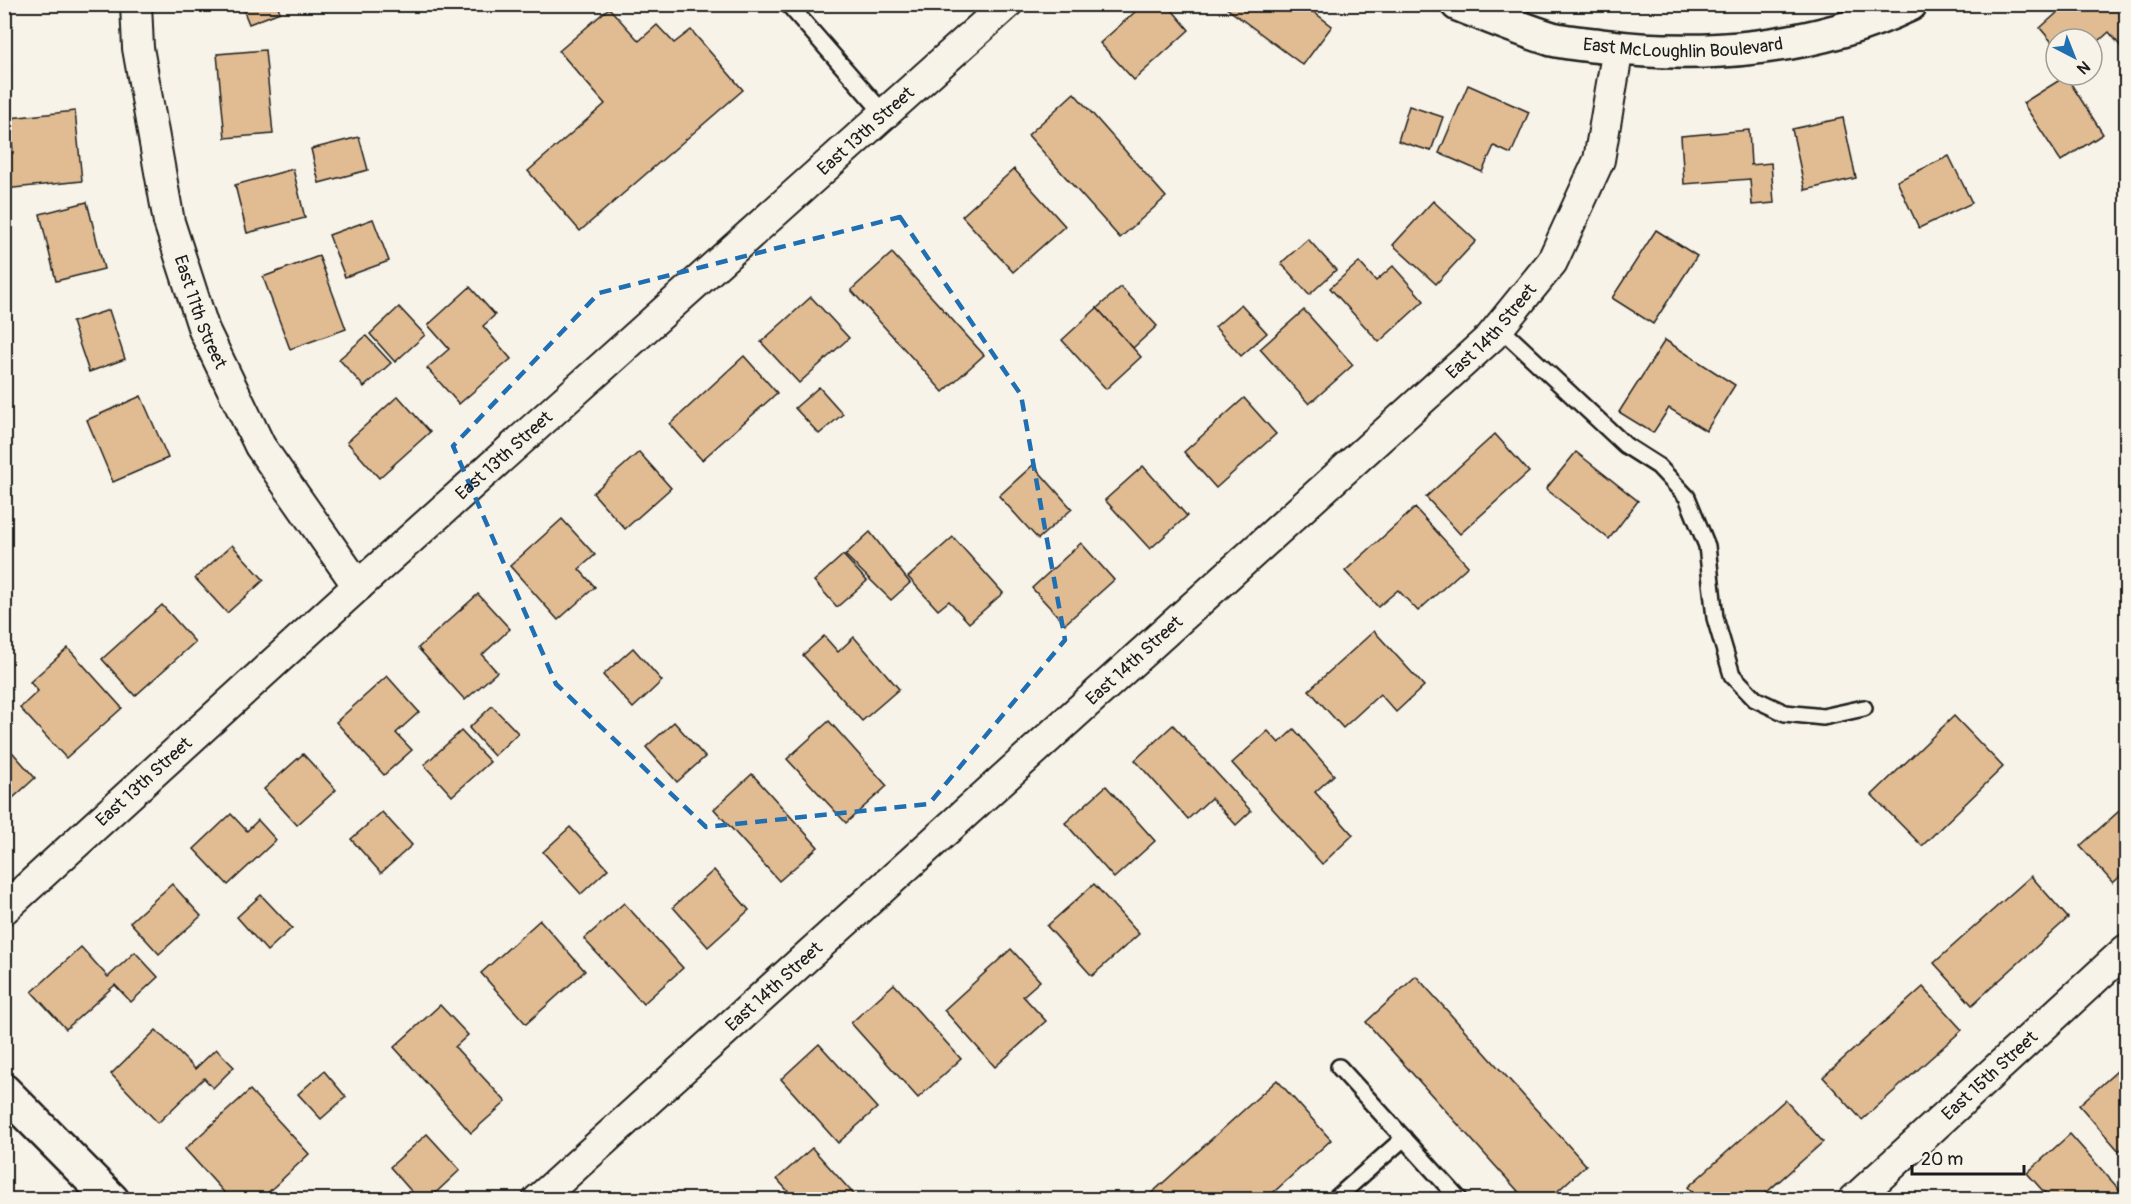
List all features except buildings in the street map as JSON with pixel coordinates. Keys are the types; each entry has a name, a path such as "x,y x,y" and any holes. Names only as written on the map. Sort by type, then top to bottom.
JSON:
{"street":[{"name":"East 11th Street","path":"136,4 138,48 169,222 204,330 260,446 358,586"},
{"name":"East 13th Street","path":"4,909 358,586 1006,4"},
{"name":"East McLoughlin Boulevard","path":"1458,4 1554,39 1618,48 1679,51 1748,48 1852,27 1910,4"},
{"name":"East 14th Street","path":"538,1200 1499,327 1552,262 1599,160 1618,48"},
{"name":"East 15th Street","path":"1854,1200 2127,950"},
{"path":"4,1091 112,1200"}],"lane":[{"path":"788,4 885,115"},
{"path":"1499,327 1625,445 1658,466 1687,497 1707,546 1715,618 1732,675 1755,699 1785,713 1823,717 1864,708"},
{"path":"1340,1067 1460,1200"},
{"path":"1334,1200 1404,1138"}],"highlighted area":[{"path":"900,217 1021,395 1065,640 929,804 706,827 556,684 453,446 599,293"}]}
